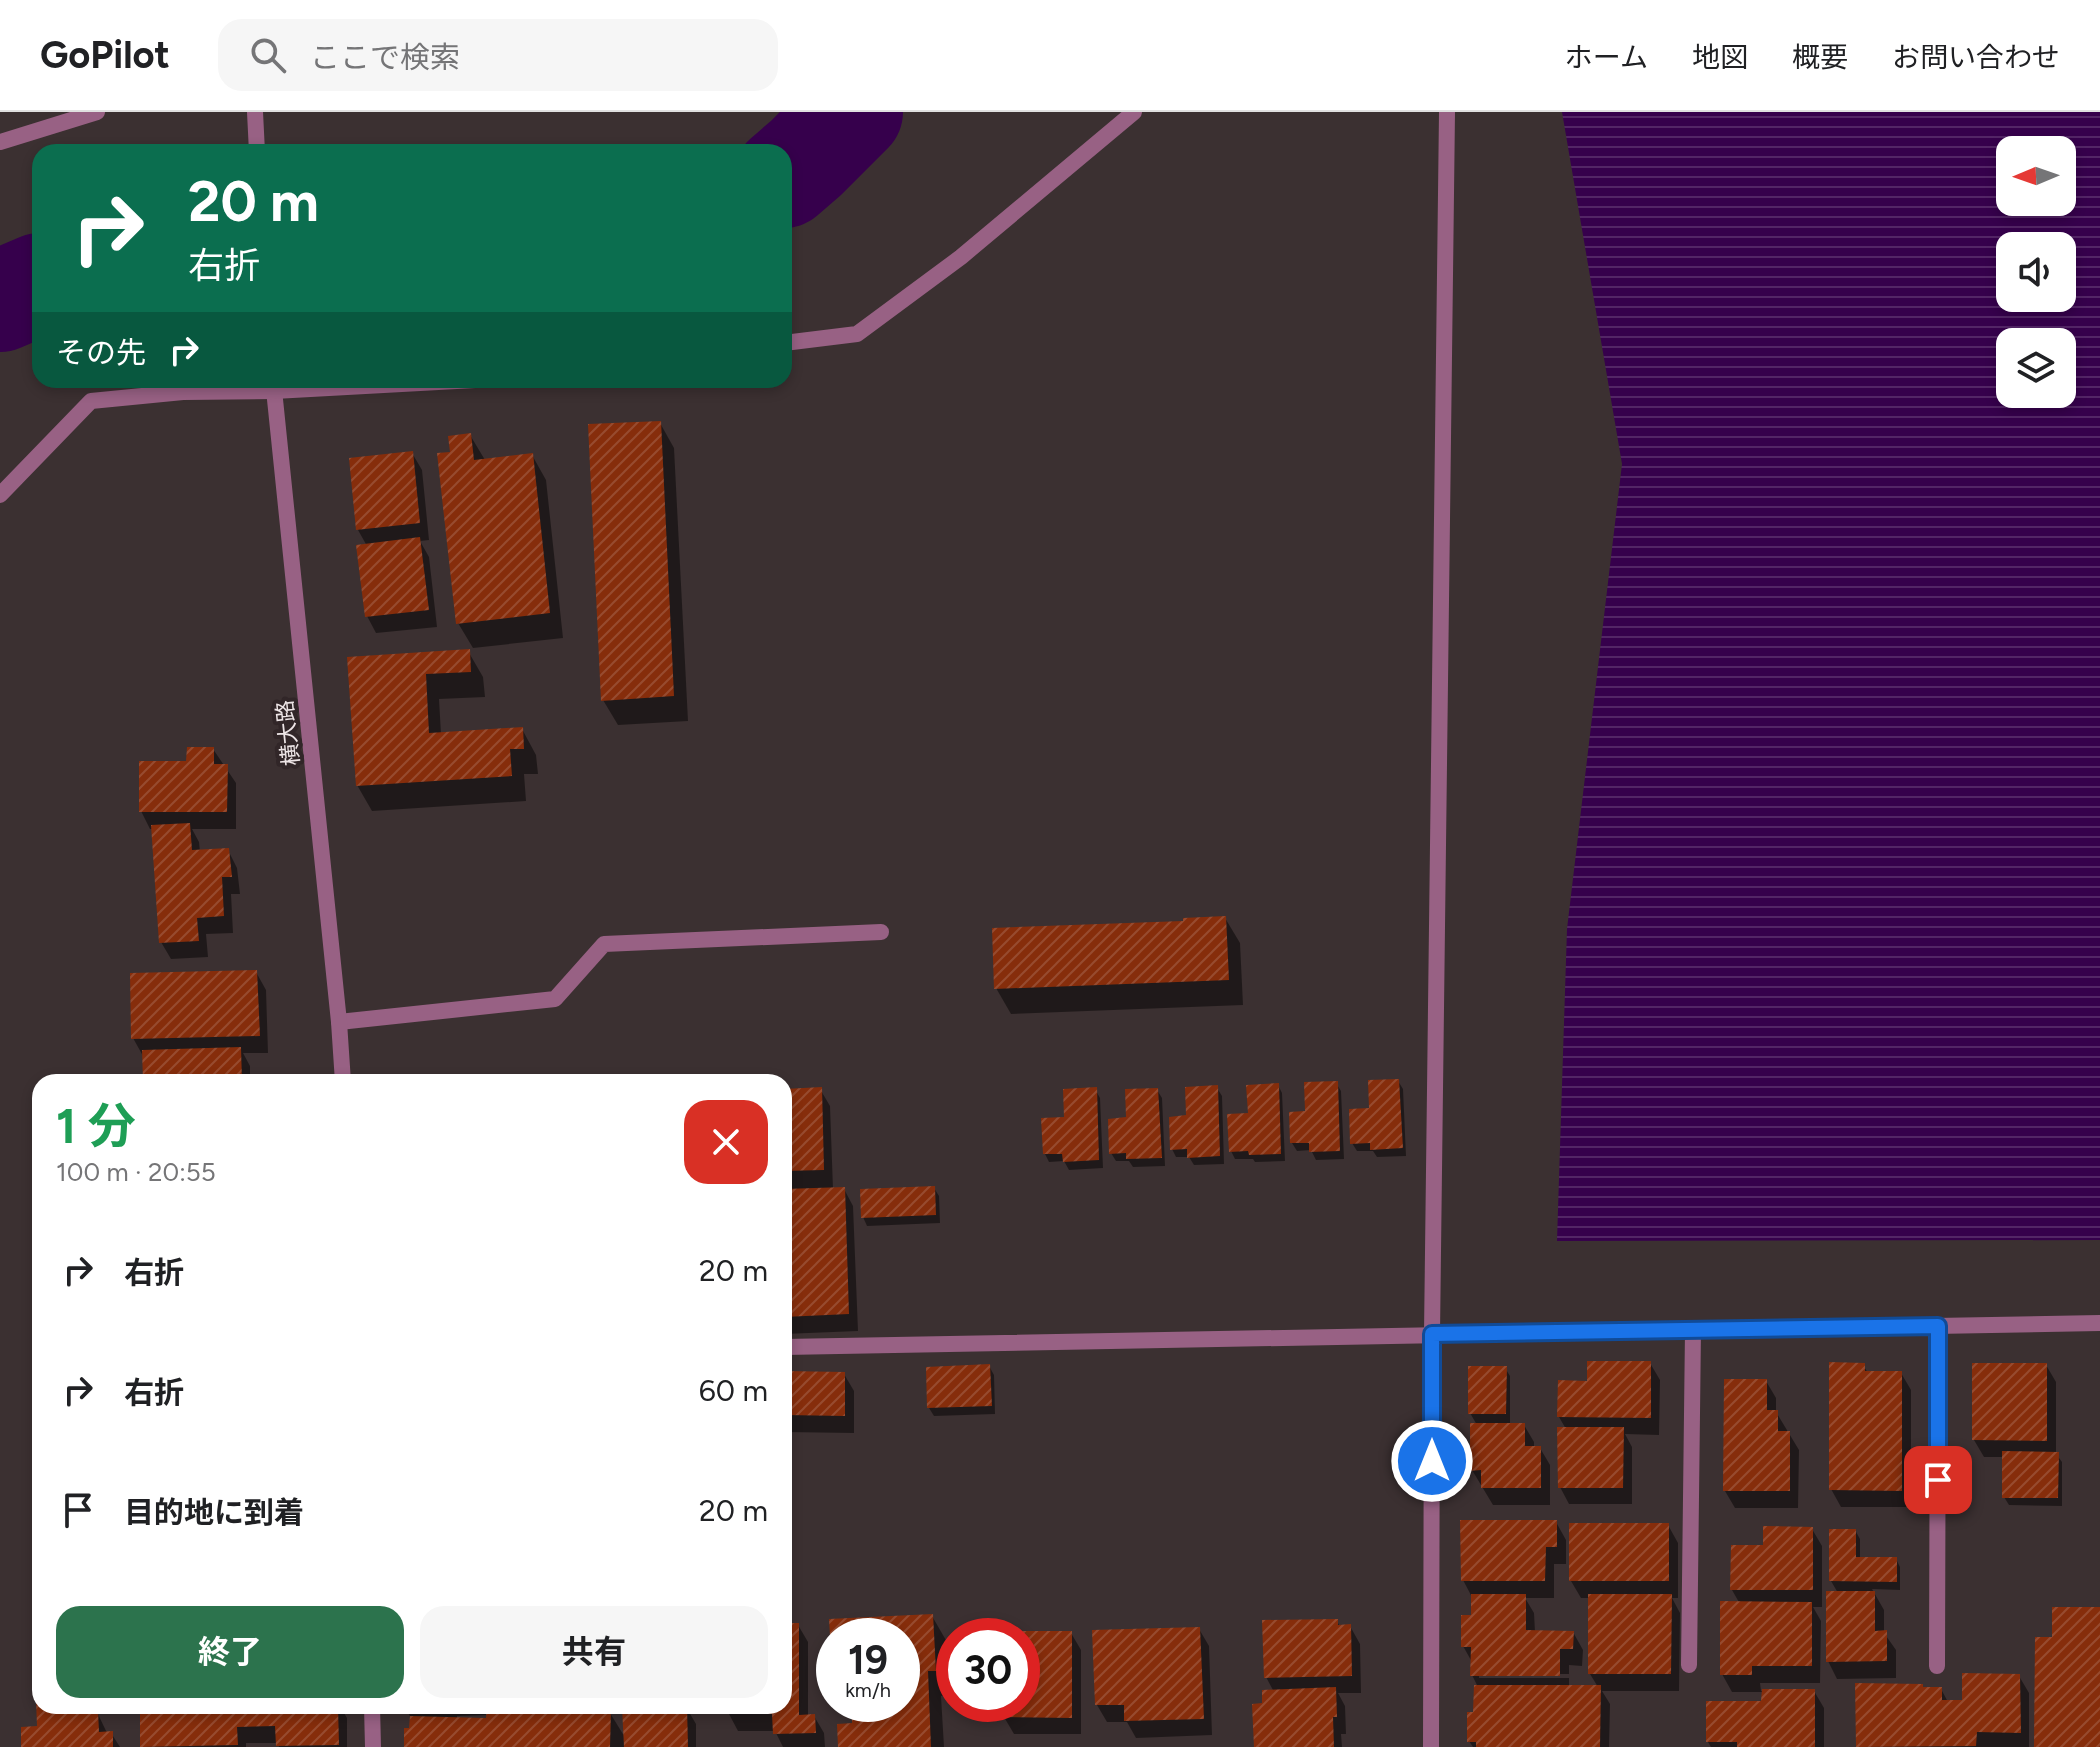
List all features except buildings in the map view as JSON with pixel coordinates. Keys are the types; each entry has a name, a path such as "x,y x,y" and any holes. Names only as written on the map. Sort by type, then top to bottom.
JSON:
{"street":[{"path":"255,112 257,144"},
{"path":"792,342 857,334 961,257 1134,112"},
{"path":"1431,1747 1432,1334 1447,112"},
{"path":"0,142 91,113"},
{"path":"0,495 91,401 244,388"},
{"name":"横大路","path":"274,388 342,1074"},
{"path":"339,1022 555,999 604,944 881,932"},
{"path":"792,1347 2100,1323"},
{"path":"1937,1666 1938,1326"},
{"path":"1689,1665 1693,1330"},
{"path":"372,1714 373,1747"}],"shaded area":[{"path":"1562,112 2100,112 2100,1240 1557,1241 1567,929 1622,464"}],"waterway":[{"path":"792,170 852,112"},
{"path":"0,301 32,287"}],"route":[{"path":"1432,1461 1432,1334 1938,1326 1938,1480"}]}
